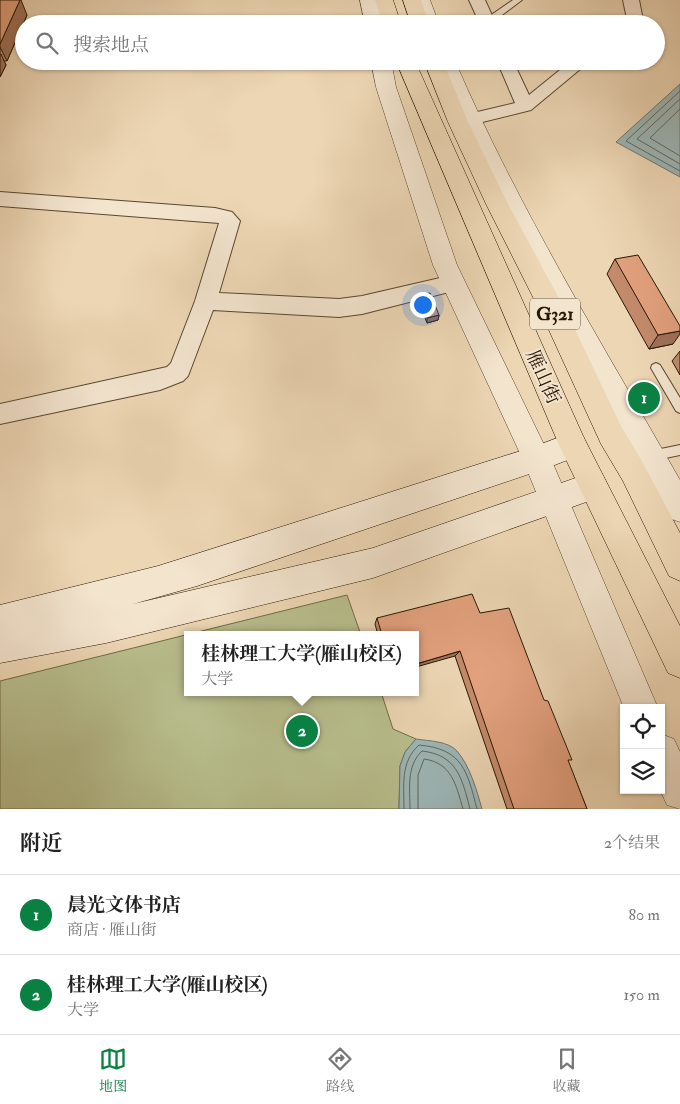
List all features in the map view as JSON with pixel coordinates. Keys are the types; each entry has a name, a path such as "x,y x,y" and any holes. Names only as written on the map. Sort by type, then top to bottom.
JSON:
{"highway":[{"path":"384,0 389,15"},
{"path":"412,0 417,15"},
{"name":"雁山街","path":"409,70 573,444 680,661"},
{"name":"雁山街","path":"438,70 464,121 497,204 555,315 612,435 680,565"}],"street":[{"path":"369,0 372,15"},
{"path":"421,0 427,15"},
{"path":"477,0 484,15"},
{"path":"630,0 634,15"},
{"path":"383,70 386,87 445,265 537,459 639,704"},
{"path":"448,70 464,121 680,508"},
{"path":"509,70 525,106"},
{"path":"464,121 525,106 571,70"},
{"path":"0,199 215,215 225,217 230,221 206,301 180,369 175,374 160,380 0,414"},
{"path":"206,301 351,307 453,283"},
{"path":"0,621 158,582 537,459 573,444"},
{"path":"0,646 106,627 373,562 593,486"},
{"path":"665,760 680,792"}],"lane":[{"path":"498,15 518,0"},
{"path":"656,368 680,408"},
{"path":"651,456 680,450"}],"green space":[{"path":"347,595 360,631 202,631"},
{"path":"184,635 184,696 382,696 393,729 416,739 405,752 400,766 399,809 0,809 0,681"}],"water":[{"path":"680,84 680,177 616,142"},
{"path":"416,739 444,743 457,751 469,771 482,809 399,809 400,766 405,752"}],"building":[{"path":"0,0 20,0 0,44"},
{"path":"638,255 680,326 680,331 658,335 615,259"},
{"path":"430,293 439,315 427,318 418,295"},
{"path":"472,594 480,613 509,608 544,700 548,701 572,760 568,760 587,809 514,809 460,651 419,663 419,631 381,631 377,618"}],"place":[{"name":"晨光文体书店","path":"644,398"},
{"name":"桂林理工大学(雁山校区)","path":"302,731"}]}
